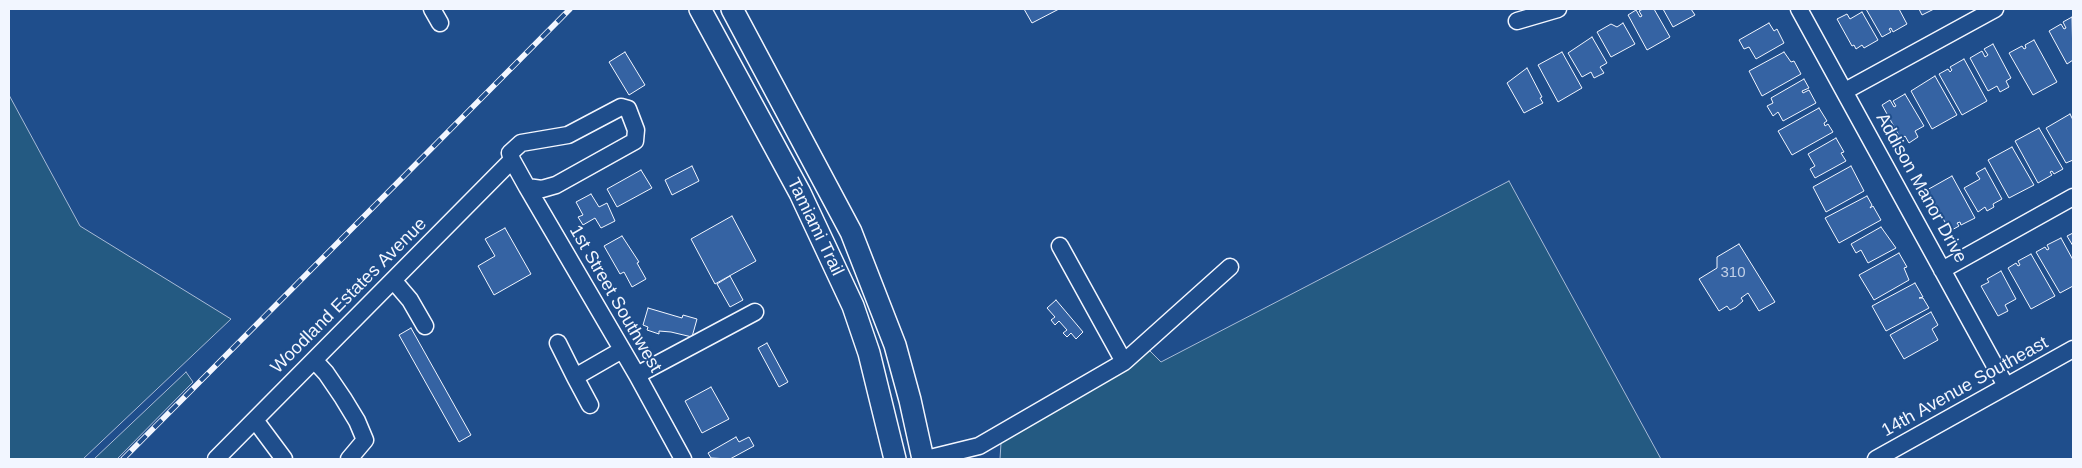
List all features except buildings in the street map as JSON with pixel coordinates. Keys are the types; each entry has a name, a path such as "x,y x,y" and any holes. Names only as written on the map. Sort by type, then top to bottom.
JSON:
{"main road":[{"name":"Tamiami Trail","path":"700,9 800,193 853,306 869,353 895,459"},
{"name":"Tamiami Trail","path":"732,9 851,232 895,346 924,459"}],"street":[{"path":"1516,21 1558,9"},
{"name":"Addison Manor Drive","path":"1800,9 2006,386"},
{"path":"1845,91 1995,9"},
{"name":"Woodland Estates Avenue","path":"216,459 512,160 510,153 521,143 568,135 621,108 628,109 636,130 635,141 556,185 542,189 527,187"},
{"name":"1st Street Southwest","path":"512,160 637,375 683,459"},
{"path":"1942,270 2073,197"},
{"path":"1060,246 1124,362"},
{"path":"924,459 979,446 1124,362 1230,267"},
{"path":"393,280 410,300 425,326"},
{"path":"637,375 755,312"},
{"path":"558,343 590,405"},
{"name":"14th Avenue Southeast","path":"1876,459 2073,349"},
{"path":"575,377 622,350"},
{"path":"314,360 326,373 343,398 366,440 349,459"},
{"path":"255,420 284,459"}],"shaded area":[{"path":"9,95 80,226 231,319 83,459 9,459"},
{"path":"1509,181 1661,459 1000,459 1001,443 1134,365 1126,350 1141,342 1161,362"},
{"path":"186,372 193,382 117,459 94,459"}],"railway":[{"path":"123,459 570,9"}]}
